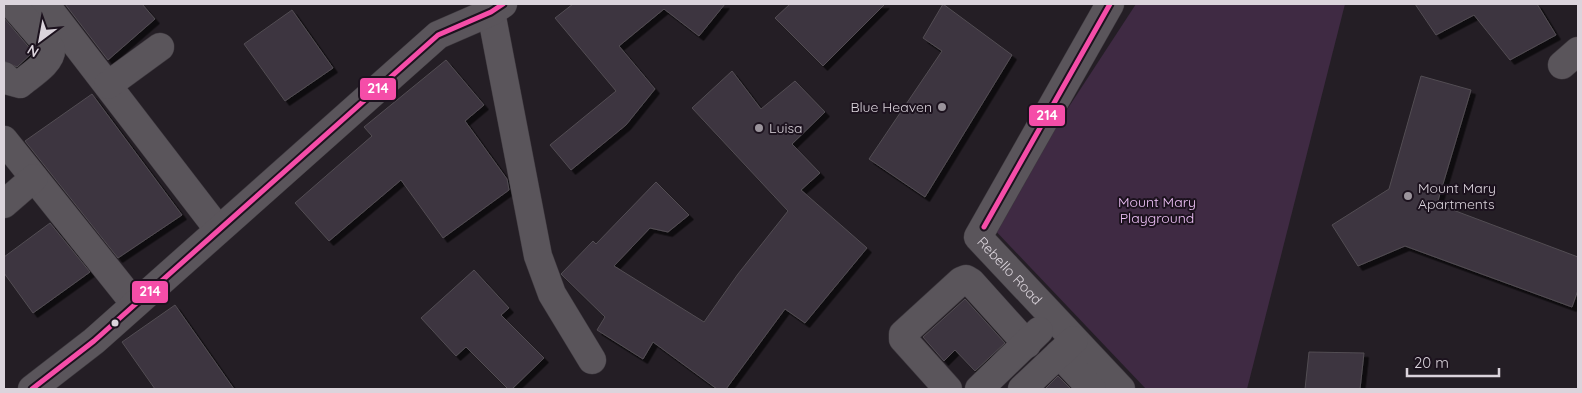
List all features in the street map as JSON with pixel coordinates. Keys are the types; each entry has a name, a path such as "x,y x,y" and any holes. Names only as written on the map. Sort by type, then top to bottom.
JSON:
{"street":[{"path":"4,76 9,81 20,84 52,54 50,49 12,4"},
{"path":"45,4 218,229"},
{"name":"Rebello Road","path":"1110,4 978,238 1054,318 1067,347 1121,389"},
{"path":"32,389 94,341 438,35 497,8 538,256 552,294 592,360"},
{"path":"108,85 160,47"},
{"path":"4,140 135,304"},
{"path":"5,201 34,178"},
{"path":"948,389 903,339 903,334 961,281 966,279 971,282 1027,344"},
{"path":"979,389 1054,318"},
{"path":"1022,389 1067,347 1092,389"}],"green space":[{"name":"Mount Mary Playground","path":"1136,4 1345,4 1247,389 1146,389 991,226"}],"building":[{"path":"65,4 142,4 155,19 108,60"},
{"path":"573,4 725,4 699,36 664,9 619,46 655,89 626,125 571,170 550,145 616,91 555,18"},
{"path":"790,4 885,4 823,66 775,18"},
{"name":"Blue Heaven","path":"943,4 1012,55 925,197 869,159 942,51 923,38"},
{"path":"1415,4 1537,4 1556,35 1510,60 1474,15 1436,35"},
{"path":"292,10 333,68 285,101 244,44"},
{"path":"4,18 33,52 17,67 4,61"},
{"path":"446,60 484,105 465,121 507,179 509,190 443,238 401,180 329,241 295,203 372,136 364,127"},
{"path":"732,71 761,109 795,81 825,112 792,144 820,173 801,190 867,248 805,323 785,309 726,389 717,389 653,342 643,359 597,330 605,317 561,274 593,241 596,244 656,182 689,215 668,232 650,228 614,266 704,322 738,274 788,211 692,108"},
{"name":"Mount Mary Apartments","path":"1421,76 1471,90 1437,204 1578,257 1578,290 1572,307 1405,246 1358,266 1332,225 1389,189"},
{"path":"92,94 182,215 118,258 25,141"},
{"path":"50,223 90,272 33,313 4,273 4,257"},
{"path":"474,270 509,308 501,315 544,358 512,389 508,389 466,347 456,356 421,318"},
{"path":"965,299 1005,343 975,371 955,350 944,361 923,337"},
{"path":"175,305 234,389 155,389 122,342"},
{"path":"1309,352 1364,353 1360,389 1305,389"},
{"path":"1058,376 1071,389 1045,389"}],"transit line":[{"name":"214","path":"32,389 94,341 438,35 491,12 503,4"},
{"name":"214","path":"984,227 1110,4"}],"place":[{"name":"Blue Heaven","path":"942,107"},
{"name":"Luisa","path":"759,128"},
{"name":"Mount Mary Apartments","path":"1408,196"}]}
